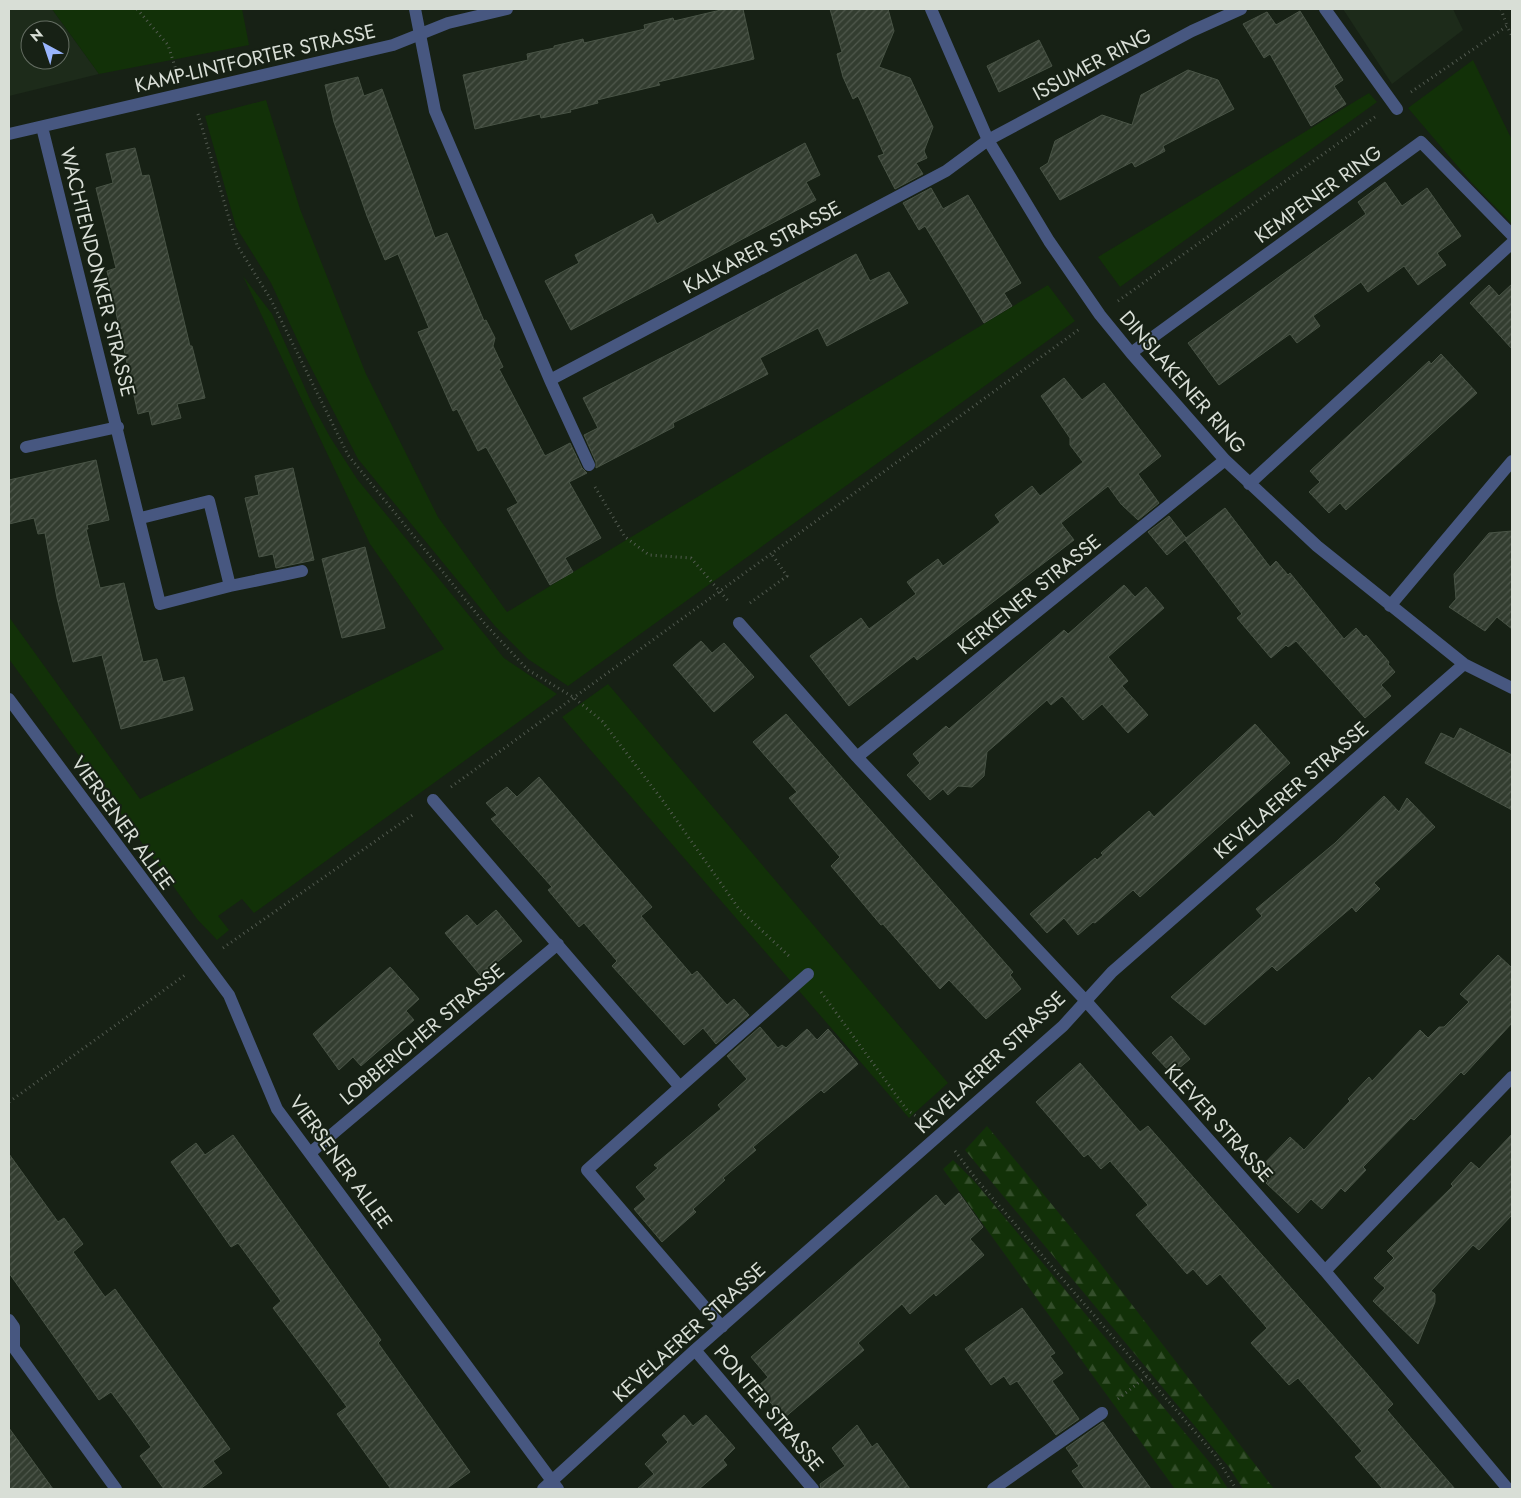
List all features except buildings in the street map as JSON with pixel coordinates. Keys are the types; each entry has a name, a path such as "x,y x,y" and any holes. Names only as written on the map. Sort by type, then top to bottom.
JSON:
{"street":[{"path":"415,9 435,111 550,380 589,465"},
{"name":"KAMP-LINTFORTER STRASSE","path":"9,134 392,45 448,23 507,9"},
{"name":"DINSLAKENER RING","path":"931,9 988,140 1049,241 1100,314 1131,353 1225,460 1317,546 1464,664 1512,688"},
{"name":"ISSUMER RING","path":"988,140 1192,32 1241,9"},
{"path":"1325,9 1395,107"},
{"name":"WACHTENDONKER STRASSE","path":"42,127 118,427 160,604 230,586 302,571"},
{"name":"KALKARER STRASSE","path":"550,380 946,171 988,140"},
{"name":"KEMPENER RING","path":"1131,353 1421,142 1512,235"},
{"path":"1249,484 1512,243"},
{"name":"WACHTENDONKER STRASSE","path":"26,447 118,427"},
{"name":"KERKENER STRASSE","path":"857,757 1225,460"},
{"path":"1390,606 1512,461"},
{"path":"140,518 209,501 230,586"},
{"path":"739,623 857,757 1085,1000"},
{"name":"KEVELAERER STRASSE","path":"551,1487 695,1350 1063,1026 1112,972 1464,664"},
{"name":"VIERSENER ALLEE","path":"9,699 229,995 277,1109 551,1487"},
{"path":"433,800 680,1087"},
{"name":"LOBBERICHER STRASSE","path":"310,1153 558,944"},
{"path":"722,1327 586,1170 808,974"},
{"name":"KLEVER STRASSE","path":"1085,1000 1325,1271 1508,1489"},
{"path":"1325,1271 1512,1077"},
{"path":"9,1320 14,1327 11,1349 116,1489"},
{"name":"PONTER STRASSE","path":"695,1350 813,1489"},
{"path":"993,1489 1102,1413"}],"path":[{"path":"137,9 168,45 185,94 199,117 237,244 270,298 348,455 485,624 528,670 573,697 602,721 663,801 739,909 808,974 907,1110 942,1132 976,1179 1215,1455 1236,1489"},
{"path":"1501,9 1512,36"},
{"path":"9,1102 433,800 1100,314 1507,26"},
{"path":"589,465 592,480 625,537 649,555 690,558 719,591"},
{"path":"745,607 787,576 771,553"},
{"path":"1102,1413 1147,1376"}],"shaded area":[{"path":"9,9 52,9 60,20 20,20 20,70 70,70 70,34 99,74 9,96"},
{"path":"1343,9 1453,9 1463,30 1392,84"}],"green space":[{"path":"52,9 242,9 249,45 99,74 70,34 70,20 60,20"},
{"path":"1473,60 1512,140 1512,224 1471,182 1408,108"},
{"path":"1369,93 1377,102 1120,287 1098,257"},
{"path":"266,100 300,209 366,374 438,517 507,612 1048,285 1075,321 568,686 528,659 495,626 358,459 303,352 271,283 236,227 205,116"},
{"path":"243,276 272,314 312,404 330,437 357,479 504,658 557,694 254,913 242,899 218,916 229,930 217,940 197,919 9,659 9,617 140,799 444,649 370,544"},
{"path":"608,684 948,1083 909,1118 562,717"},
{"path":"987,1126 1096,1258 1274,1489 1243,1489 1229,1467 965,1150"},
{"path":"953,1160 974,1181 1216,1470 1228,1489 1175,1489 943,1169"}]}
